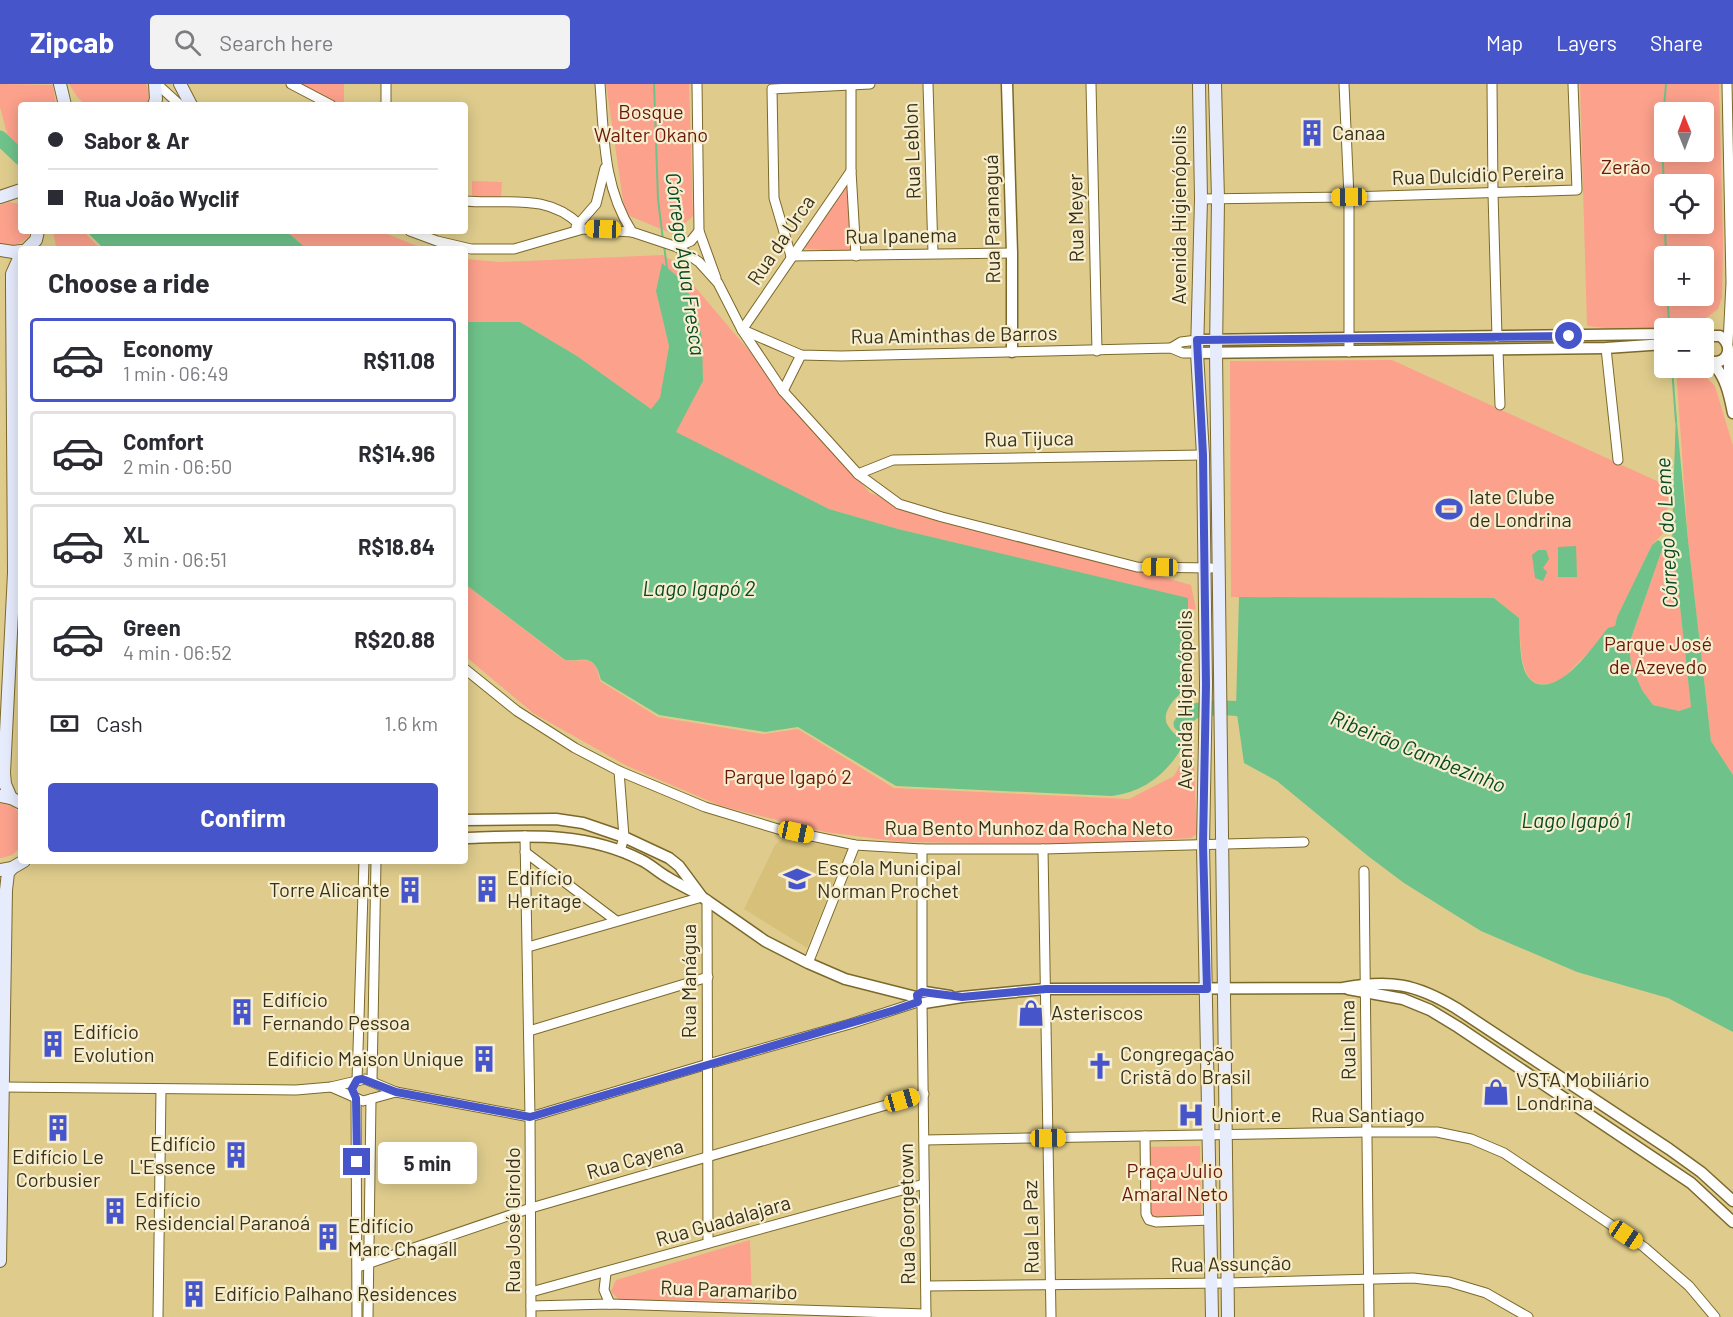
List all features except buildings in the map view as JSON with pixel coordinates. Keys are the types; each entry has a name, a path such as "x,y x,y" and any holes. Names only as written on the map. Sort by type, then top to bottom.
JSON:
{"main road":[{"path":"60,84 64,102"},
{"path":"155,102 156,84"},
{"path":"180,84 189,102"},
{"name":"Avenida Higienópolis","path":"1199,84 1201,199 1197,353 1203,455 1206,705 1203,845 1212,1317"},
{"name":"Avenida Higienópolis","path":"1215,84 1228,1317"},
{"path":"0,250 18,251"},
{"path":"11,799 5,784 4,773 18,574 12,274 18,264"},
{"path":"0,1261 6,869"}],"street":[{"path":"156,84 177,102"},
{"path":"291,84 325,102"},
{"path":"386,84 386,102"},
{"path":"600,84 606,166 618,208 637,233"},
{"path":"697,84 699,231 718,283 742,330 783,391 858,474 899,504 942,518 1137,567 1219,567"},
{"path":"851,84 850,171 856,256"},
{"path":"791,256 774,198 772,89 870,84"},
{"name":"Rua Leblon","path":"928,84 933,253"},
{"name":"Rua Paranaguá","path":"1007,84 1012,253 1012,352"},
{"name":"Rua Meyer","path":"1091,84 1097,351"},
{"path":"1344,84 1349,197 1349,352"},
{"path":"1492,84 1497,337"},
{"name":"Rua Dulcídio Pereira","path":"1201,199 1577,190 1573,84"},
{"path":"1727,84 1731,283 1729,389 1733,413"},
{"path":"565,234 580,225 596,204 606,166"},
{"name":"Rua da Urca","path":"742,330 850,171"},
{"path":"468,201 524,200 534,202 558,210 580,225"},
{"path":"468,248 514,249 583,229 637,233 676,247 699,262 718,283"},
{"path":"676,247 691,241 699,231"},
{"path":"418,234 458,246"},
{"name":"Rua Ipanema","path":"791,256 1012,253"},
{"name":"Rua Aminthas de Barros","path":"742,330 801,355 1172,348 1197,353 1216,346 1349,338 1654,334"},
{"path":"1714,336 1720,336 1729,348"},
{"name":"Rua Aminthas de Barros","path":"1172,348 1181,342 1197,340 1216,346 1349,352 1606,348 1654,345"},
{"path":"1606,348 1618,460"},
{"path":"1714,360 1721,362 1729,348"},
{"path":"1498,350 1500,405"},
{"path":"783,391 801,355"},
{"path":"1714,366 1729,389"},
{"name":"Rua Tijuca","path":"858,474 893,460 1203,455"},
{"name":"Rua Bento Munhoz da Rocha Neto","path":"468,671 517,711 575,748 619,771 705,807 778,829 855,845 922,849 1222,845"},
{"path":"619,771 624,837 620,851"},
{"path":"468,820 562,819 584,823 624,837 669,858 679,866 704,898"},
{"name":"Rua José Giroldo","path":"525,836 531,1317"},
{"path":"468,838 566,837 620,851 642,860 704,898 765,941 808,963 845,979 921,998 962,997 1046,989 1366,989 1405,986 1434,994 1669,1149 1701,1172 1733,1201"},
{"path":"1222,845 1304,842"},
{"path":"808,963 855,845"},
{"name":"Rua Georgetown","path":"922,849 921,998 926,1316"},
{"name":"Rua La Paz","path":"1043,849 1051,1317"},
{"path":"525,852 615,921"},
{"path":"357,1317 355,1097 352,1089 356,1082 364,864"},
{"path":"368,1317 372,1098 376,1091 372,1082 376,864"},
{"name":"Rua Lima","path":"1364,871 1369,1317"},
{"path":"528,947 704,898"},
{"name":"Rua Manágua","path":"704,898 708,977 708,1242"},
{"path":"529,1031 708,977"},
{"path":"1402,999 1400,994 1405,986"},
{"path":"1366,989 1430,1010 1458,1027 1691,1183 1733,1222"},
{"path":"3,1087 296,1090 372,1082 396,1092 530,1117 850,1024 921,998"},
{"path":"332,1087 363,1101 396,1092"},
{"path":"1567,1099 1575,1087"},
{"path":"158,1317 161,1089"},
{"name":"Rua Cayena","path":"358,1267 531,1208 924,1094"},
{"name":"Rua Santiago","path":"924,1140 1368,1132 1437,1132 1471,1139 1504,1152 1644,1247 1689,1286 1715,1317"},
{"path":"1145,1136 1146,1214 1149,1220 1156,1222 1211,1220"},
{"name":"Rua Guadalajara","path":"531,1292 924,1184"},
{"path":"606,1273 604,1290 610,1304"},
{"name":"Rua Assunção","path":"926,1286 1227,1283 1413,1278 1449,1282 1486,1293 1528,1317"},
{"name":"Rua Paramaribo","path":"531,1306 610,1304 713,1312 926,1316"}],"shaded area":[{"name":"Escola Municipal Norman Prochet","path":"783,838 848,848 807,948 744,909 775,845"}],"green space":[{"path":"0,84 53,85 56,102 18,102 18,145 8,137 0,107"},
{"path":"69,84 146,84 148,92 147,102 83,102"},
{"path":"297,84 344,84 344,102 331,102"},
{"name":"Bosque Walter Okano","path":"606,84 689,84 693,216 673,234 625,214"},
{"name":"Zerão","path":"1580,84 1719,84 1723,243 1722,297 1718,309 1706,318 1654,318 1654,328 1614,329 1587,326"},
{"path":"848,179 854,253 801,248"},
{"path":"472,181 502,182 501,200 472,199"},
{"path":"9,202 18,204 18,234 30,234 22,242 14,245 0,243 0,205"},
{"path":"54,234 86,234 98,246 56,246"},
{"path":"290,234 387,234 417,246 304,246"},
{"path":"663,255 673,261 870,493 1191,585 1196,609 1188,609 1187,598 898,529 829,509 675,432 703,381 656,291 669,346 660,399 651,409 577,356 520,322 468,322 468,259 501,262"},
{"name":"Iate Clube de Londrina","path":"1392,360 1670,487 1665,531 1652,545 1617,617 1615,626 1562,679 1547,684 1536,683 1529,677 1524,668 1519,618 1494,598 1231,597 1230,361"},
{"path":"1677,378 1707,378 1715,386 1733,446 1733,775 1711,741 1688,540"},
{"name":"Parque José de Azevedo","path":"1673,541 1691,707 1679,711 1653,705 1642,690 1631,665 1629,644 1664,544"},
{"name":"Parque Igapó 2","path":"468,586 564,660 592,662 600,681 658,717 763,734 798,729 894,788 1129,799 1174,776 1193,741 1197,834 1191,838 1063,844 902,842 825,832 721,806 627,766 533,713 468,659"},
{"path":"0,803 12,806 18,811 18,850 12,855 0,858"},
{"name":"Praça Julio Amaral Neto","path":"1200,1146 1201,1218 1151,1218 1149,1147"},
{"path":"750,1240 752,1301 619,1300 611,1291 616,1280"}],"water":[{"path":"89,234 290,234 304,246 101,246"},
{"name":"Lago Igapó 2","path":"662,263 679,278 694,302 702,338 703,381 676,432 829,509 898,529 1188,598 1188,688 1172,703 1166,714 1167,724 1185,742 1164,771 1136,790 1112,796 896,786 798,727 765,732 659,715 601,680 592,662 565,660 468,586 468,322 520,322 577,356 651,409 660,398 669,346 656,291"},
{"name":"Lago Igapó 1","path":"1676,412 1711,741 1733,775 1733,1032 1668,998 1577,972 1481,931 1404,883 1277,781 1244,763 1236,707 1239,597 1494,598 1519,618 1520,650 1525,671 1535,683 1545,685 1556,682 1566,675 1608,628 1615,626 1617,617 1652,545 1658,540 1664,544 1629,644 1631,665 1642,690 1653,705 1679,711 1691,707 1672,533"},
{"path":"1576,546 1577,577 1558,577 1558,547"},
{"path":"1538,550 1546,550 1549,559 1543,568 1547,572 1543,581 1535,578 1532,555"}],"waterway":[{"name":"Córrego Água Fresca","path":"654,84 658,199 663,240"},
{"name":"Córrego do Leme","path":"1666,84 1662,131 1666,246"},
{"name":"Ribeirão Cambezinho","path":"0,138 18,155"},
{"name":"Córrego Água Fresca","path":"664,245 667,269"},
{"name":"Córrego do Leme","path":"1668,306 1669,318"},
{"name":"Córrego do Leme","path":"1673,378 1676,422"},
{"name":"Ribeirão Cambezinho","path":"1181,724 1191,713 1202,709 1234,708 1256,713"}],"place":[{"name":"Canaa","path":"1312,133"},
{"name":"Iate Clube de Londrina","path":"1449,509"},
{"name":"Escola Municipal Norman Prochet","path":"797,879"},
{"name":"Edifício Heritage","path":"487,889"},
{"name":"Torre Alicante","path":"410,890"},
{"name":"Edifício Fernando Pessoa","path":"242,1012"},
{"name":"Asteriscos","path":"1031,1013"},
{"name":"Edifício Evolution","path":"53,1044"},
{"name":"Edificio Maison Unique","path":"484,1059"},
{"name":"Congregação Cristã do Brasil","path":"1100,1066"},
{"name":"VSTA Mobiliário Londrina","path":"1496,1092"},
{"name":"Uniort.e","path":"1191,1115"},
{"name":"Edifício Le Corbusier","path":"58,1128"},
{"name":"Edifício L'Essence","path":"236,1155"},
{"name":"Edifício Residencial Paranoá","path":"115,1211"},
{"name":"Edifício Marc Chagall","path":"328,1237"},
{"name":"Edifício Palhano Residences","path":"194,1294"}],"route":[{"path":"357,1162 356,1098 352,1089 357,1080 366,1079 372,1081 373,1084 396,1092 530,1117 895,1010 918,1002 917,995 922,992 962,997 1046,989 1207,989 1203,845 1206,685 1203,455 1197,340 1569,336"}]}
